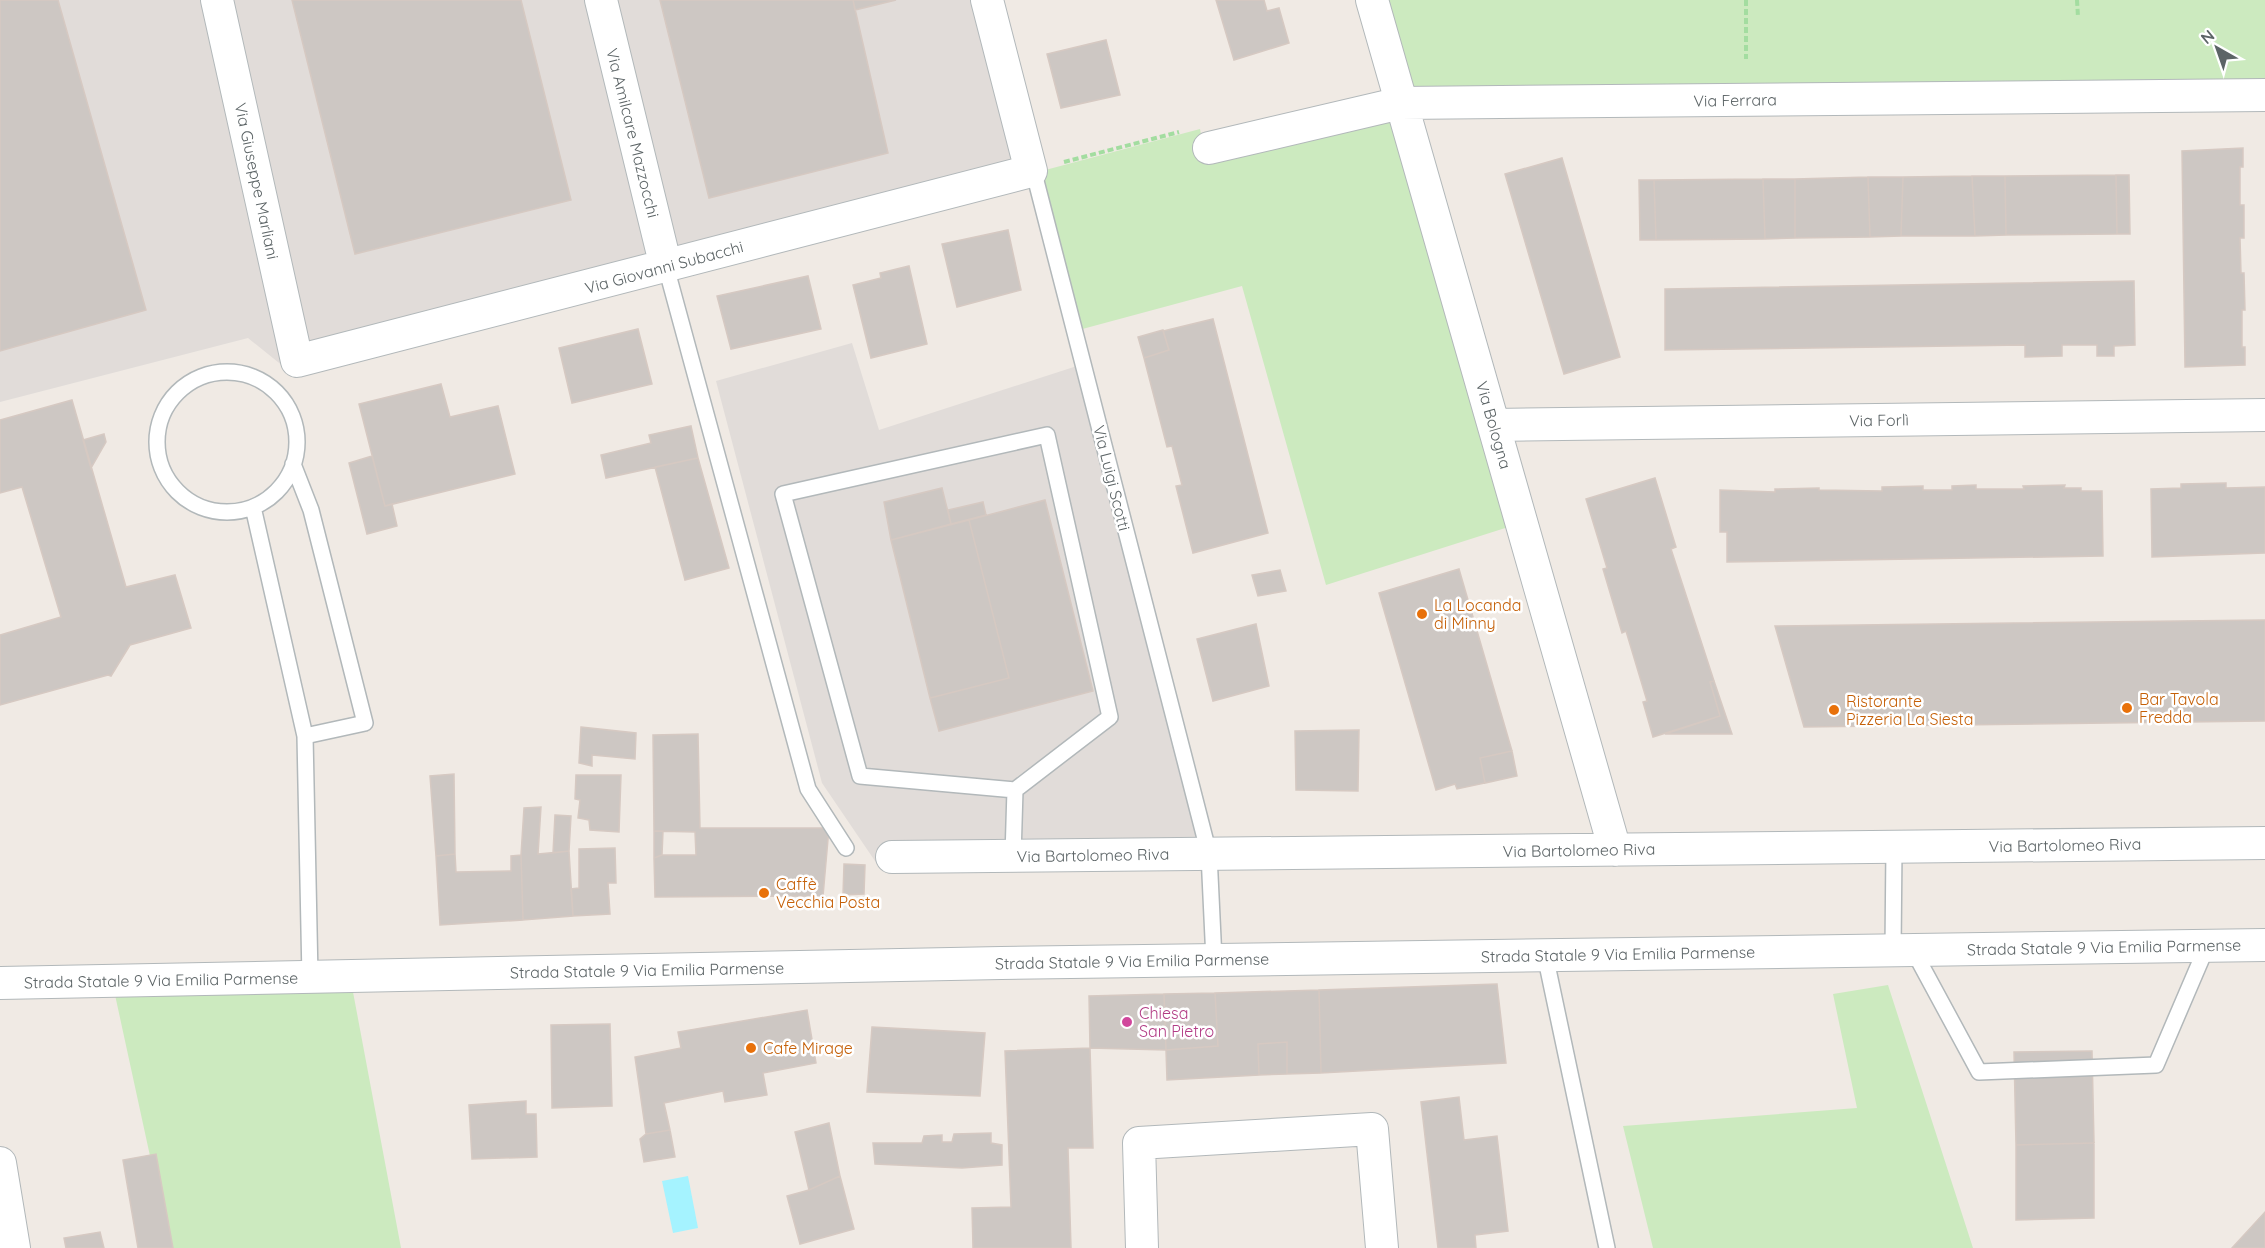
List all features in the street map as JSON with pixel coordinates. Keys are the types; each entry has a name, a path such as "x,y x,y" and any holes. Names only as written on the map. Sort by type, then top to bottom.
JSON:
{"street":[{"name":"Via Giuseppe Marliani","path":"217,0 297,361"},
{"name":"Via Amilcare Mazzocchi","path":"601,0 666,267"},
{"name":"Via Luigi Scotti","path":"987,0 1031,171"},
{"name":"Via Bologna","path":"1372,0 1615,850"},
{"name":"Via Ferrara","path":"1209,148 1401,103 2265,95"},
{"name":"Via Giovanni Subacchi","path":"297,361 1031,171"},
{"name":"Via Forlì","path":"1494,425 2265,415"},
{"name":"Via Bartolomeo Riva","path":"892,857 2265,843"},
{"name":"Strada Statale 9 Via Emilia Parmense","path":"0,983 1214,960 2265,945"},
{"path":"1142,1248 1139,1143 1372,1129 1382,1248"},
{"path":"0,1163 14,1248"}],"lane":[{"name":"Via Luigi Scotti","path":"1031,171 1037,184 1209,854 1214,960"},
{"path":"666,267 807,789 846,848"},
{"path":"218,372 241,373 263,381 281,397 293,418 297,441 293,464 284,482 271,497 253,507 230,512 206,509 185,499 169,482 159,460 157,437 162,414 175,394 194,379 218,372"},
{"path":"1013,856 1016,790 1110,717 1047,435 783,494 860,776 1016,790"},
{"path":"293,464 311,510 365,723 305,736"},
{"path":"253,507 305,736 310,977"},
{"path":"1893,847 1903,950 1979,1072 2156,1065 2207,946"},
{"path":"1545,956 1607,1248"}],"path":[{"path":"1746,0 1746,59"},
{"path":"2077,0 2078,17"},
{"path":"1031,171 1204,125 1209,148"}],"shaded area":[{"path":"0,0 987,0 1034,173 294,375 248,338 0,402"},
{"path":"852,343 879,430 1080,365 1203,846 875,861 822,783 716,381"}],"green space":[{"path":"1368,0 2265,0 2265,85 1397,104 1521,523 1326,585 1242,286 1075,331 1034,173 1200,129 1204,151 1396,104"},
{"path":"350,976 401,1248 170,1248 112,981"},
{"path":"1888,985 1973,1248 1653,1248 1623,1126 1857,1108 1833,994"}],"water":[{"path":"688,1176 698,1228 673,1233 662,1181"}],"building":[{"path":"0,0 58,0 146,310 0,351"},
{"path":"292,0 521,0 571,200 355,254"},
{"path":"660,0 853,0 888,153 709,198"},
{"path":"853,0 896,0 855,10"},
{"path":"1216,0 1264,0 1267,11 1279,8 1289,43 1234,60"},
{"path":"1106,40 1120,95 1061,108 1047,54"},
{"path":"2243,148 2243,167 2240,167 2240,205 2244,205 2244,238 2240,238 2241,273 2244,273 2245,310 2242,310 2242,347 2245,347 2245,365 2185,367 2182,151"},
{"path":"1562,158 1620,357 1564,374 1505,174"},
{"path":"2116,175 2129,175 2130,234 2117,234"},
{"path":"2116,175 2117,234 2006,235 2005,176"},
{"path":"1972,176 2005,176 2006,235 1975,236"},
{"path":"1972,176 1975,236 1901,236 1903,177"},
{"path":"1868,177 1903,177 1901,236 1870,237"},
{"path":"1868,177 1870,237 1795,238 1795,179"},
{"path":"1763,179 1795,179 1795,238 1765,239"},
{"path":"1763,179 1765,239 1656,240 1654,180"},
{"path":"1639,180 1654,180 1656,240 1640,240"},
{"path":"1008,230 1021,290 957,307 942,244"},
{"path":"909,266 927,344 871,358 853,285 881,278 880,273"},
{"path":"808,276 821,329 731,349 717,296"},
{"path":"2134,281 2135,345 2114,346 2114,356 2097,356 2097,345 2062,345 2062,356 2025,357 2025,345 1665,350 1665,289"},
{"path":"1213,319 1268,533 1193,553 1176,486 1182,485 1172,446 1167,447 1144,358 1169,350 1163,331"},
{"path":"638,329 652,384 572,403 559,348"},
{"path":"1163,330 1169,350 1144,358 1138,337"},
{"path":"441,384 450,417 498,406 515,474 385,506 359,404"},
{"path":"72,400 126,587 175,575 191,628 130,645 111,676 0,705 0,635 61,617 22,487 0,493 0,420"},
{"path":"691,426 698,458 606,478 601,455 651,443 649,435"},
{"path":"104,434 106,442 91,468 83,440"},
{"path":"372,456 385,506 392,504 397,526 367,534 349,463"},
{"path":"698,458 729,568 685,580 655,467"},
{"path":"1655,478 1676,547 1671,549 1714,681 1710,682 1720,716 1653,737 1643,702 1647,701 1626,631 1622,633 1603,569 1607,568 1586,499"},
{"path":"2226,483 2226,488 2265,487 2265,553 2152,557 2151,489 2181,488 2181,484"},
{"path":"1976,485 1976,489 2024,489 2023,486 2065,485 2064,488 2081,488 2081,491 2102,491 2103,556 1727,562 1727,532 1720,532 1720,490 1775,492 1775,489 1819,488 1819,490 1882,491 1882,487 1923,486 1923,490 1952,490 1952,486"},
{"path":"942,488 951,524 891,540 884,502"},
{"path":"1045,500 1093,691 939,731 930,698 1009,678 969,520"},
{"path":"983,502 986,515 951,524 948,510"},
{"path":"969,520 1009,678 930,698 891,540"},
{"path":"1459,569 1512,751 1480,758 1485,783 1457,789 1455,784 1436,790 1379,593"},
{"path":"1280,570 1286,591 1258,596 1252,575"},
{"path":"2265,620 2265,721 1804,727 1775,626"},
{"path":"1256,624 1269,686 1213,701 1197,639"},
{"path":"1714,681 1732,734 1665,734 1720,716 1710,682"},
{"path":"581,727 636,733 635,759 592,755 592,766 579,763"},
{"path":"1359,730 1358,791 1296,790 1295,731"},
{"path":"698,734 700,828 829,828 823,896 655,897 654,858 662,855 696,855 695,832 654,831 653,735"},
{"path":"1512,751 1517,776 1485,783 1480,758"},
{"path":"454,774 455,854 436,856 430,776"},
{"path":"576,775 621,775 619,832 590,830 589,820 578,818 580,800 575,799"},
{"path":"541,807 538,854 569,851 573,916 523,920 521,855 524,808"},
{"path":"555,815 571,816 569,851 553,853"},
{"path":"654,831 663,831 662,855 654,858"},
{"path":"615,848 616,883 608,883 610,914 573,916 571,889 579,888 579,849"},
{"path":"455,854 456,872 511,871 511,856 521,855 523,920 440,925 436,856"},
{"path":"844,864 865,865 864,894 843,895"},
{"path":"1497,984 1506,1063 1321,1073 1319,990"},
{"path":"1319,990 1321,1073 1287,1074 1287,1042 1258,1044 1259,1075 1167,1080 1166,1050 1218,1046 1215,993"},
{"path":"1215,993 1218,1046 1166,1050 1164,994"},
{"name":"Chiesa San Pietro","path":"1164,994 1166,1050 1090,1048 1089,996"},
{"path":"807,1010 816,1063 763,1073 767,1095 725,1102 723,1091 664,1103 670,1130 646,1134 635,1057 681,1048 678,1032"},
{"path":"610,1024 612,1106 552,1108 551,1025"},
{"path":"872,1027 985,1033 980,1096 867,1092"},
{"path":"1287,1042 1287,1074 1259,1075 1258,1044"},
{"path":"1090,1048 1093,1148 1068,1148 1071,1248 973,1248 972,1208 1011,1207 1005,1051"},
{"path":"2092,1051 2094,1143 2016,1145 2014,1052"},
{"path":"1459,1097 1464,1140 1497,1136 1508,1231 1475,1235 1476,1248 1438,1248 1421,1102"},
{"path":"526,1101 526,1114 536,1114 537,1157 472,1159 469,1105"},
{"path":"829,1123 840,1176 809,1190 795,1132"},
{"path":"670,1130 675,1157 644,1162 640,1139 646,1134"},
{"path":"991,1133 991,1143 1002,1145 1002,1165 962,1168 875,1164 873,1143 922,1143 924,1136 942,1135 942,1142 952,1142 954,1134"},
{"path":"2094,1143 2094,1218 2016,1220 2016,1145"},
{"path":"156,1154 173,1248 138,1248 123,1160"},
{"path":"840,1176 854,1229 800,1244 787,1196 809,1190"},
{"path":"2265,1212 2265,1248 2232,1248"},
{"path":"100,1232 104,1248 66,1248 64,1238"}],"place":[{"name":"La Locanda di Minny","path":"1422,614"},
{"name":"Bar Tavola Fredda","path":"2127,708"},
{"name":"Ristorante Pizzeria La Siesta","path":"1834,710"},
{"name":"Caffè Vecchia Posta","path":"764,893"},
{"name":"Chiesa San Pietro","path":"1127,1022"},
{"name":"Cafe Mirage","path":"751,1048"}]}
